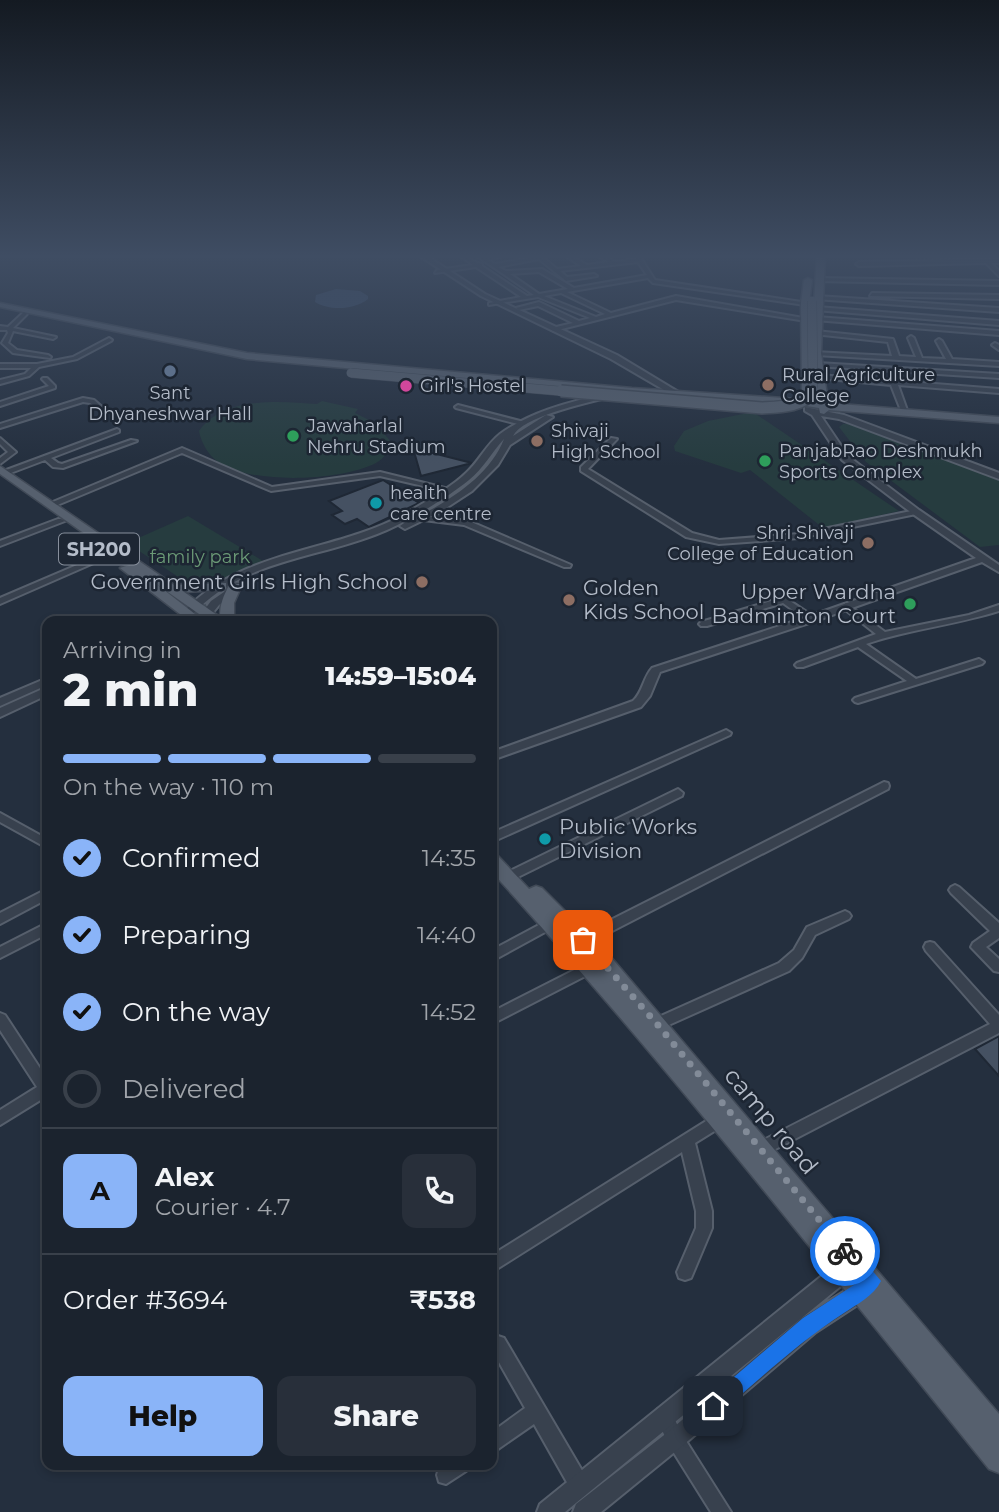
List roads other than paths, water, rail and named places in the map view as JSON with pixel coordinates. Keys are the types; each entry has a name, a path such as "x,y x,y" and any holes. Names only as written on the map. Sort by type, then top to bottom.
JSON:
{"main road":[{"path":"78,325 191,353 296,368 624,394"},
{"path":"87,325 247,356 761,407 792,406 804,402 813,393 814,325"},
{"path":"807,325 817,408"},
{"path":"815,325 820,377 817,408"},
{"path":"339,370 624,394 766,402 786,400 817,408 917,416"},
{"path":"684,397 999,422"},
{"name":"SH200","path":"2,474 52,504 173,589 196,616"},
{"name":"SH200","path":"2,474 61,521 196,616"},
{"path":"173,589 228,586 226,616"},
{"name":"camp road","path":"497,855 556,921 588,968 719,1120 755,1152"},
{"name":"camp road","path":"497,866 556,921 583,940 657,1024 755,1152 849,1266 999,1435"},
{"name":"camp road","path":"866,1286 999,1460"}],"street":[{"path":"14,325 9,329 3,344 15,352 48,357"},
{"path":"540,325 684,397"},
{"path":"544,325 653,383 666,396"},
{"path":"554,329 572,325"},
{"path":"947,325 999,333"},
{"path":"0,328 54,337"},
{"path":"816,333 891,340 896,358"},
{"path":"862,338 864,356"},
{"path":"911,338 920,360"},
{"path":"6,364 37,366 75,358 109,340"},
{"path":"939,341 950,362"},
{"path":"816,353 999,364"},
{"path":"818,365 999,376"},
{"path":"0,382 27,375 37,366"},
{"path":"820,377 999,391"},
{"path":"0,405 53,387 45,379"},
{"path":"894,383 905,413"},
{"path":"228,586 276,565 376,538 422,518 474,484 522,423 591,398 624,394"},
{"path":"196,616 228,586 269,562 374,532 407,516 468,477 498,440 568,408 624,394"},
{"path":"0,405 27,397 33,399"},
{"path":"0,426 83,400 92,401 99,407"},
{"path":"458,407 522,423"},
{"path":"817,408 924,452 999,476"},
{"path":"817,408 855,458 854,466 999,569"},
{"path":"2,474 117,431"},
{"path":"612,439 584,469 689,535 719,542 799,536 916,512"},
{"path":"0,440 12,452 2,474"},
{"path":"46,457 56,466 63,467 133,441"},
{"path":"52,504 182,450 271,489 380,474 449,491"},
{"path":"407,516 466,523 567,565"},
{"path":"0,544 61,521"},
{"path":"0,601 108,555"},
{"path":"497,754 637,704 645,698 649,680 656,670 811,620 984,558"},
{"path":"704,624 783,600 811,620"},
{"path":"846,606 883,635"},
{"path":"800,665 883,635 971,617 999,608"},
{"path":"859,644 914,682"},
{"path":"858,700 979,662"},
{"path":"0,702 42,683"},
{"path":"0,713 42,693"},
{"path":"497,836 726,733"},
{"path":"583,940 884,786"},
{"path":"516,873 678,793"},
{"path":"0,817 42,841"},
{"path":"955,890 999,931 977,947 999,967"},
{"path":"0,919 42,897"},
{"path":"657,1024 784,967 798,954 811,931 845,916"},
{"path":"497,953 556,921"},
{"path":"0,953 42,931"},
{"path":"755,1152 999,1025 930,947"},
{"path":"497,1015 588,968"},
{"path":"0,1019 42,1081"},
{"path":"0,1118 42,1091"},
{"path":"497,1261 719,1120"},
{"path":"685,1272 704,1228 704,1211 687,1140"},
{"path":"548,1512 849,1266"},
{"path":"583,1512 675,1439 809,1325 866,1286"},
{"path":"498,1344 580,1486"},
{"path":"497,1439 537,1411"},
{"path":"664,1415 675,1439 722,1512"}],"place":[{"name":"Sant Dhyaneshwar Hall","path":"170,371"},
{"name":"Rural Agriculture College","path":"768,385"},
{"name":"Girl's Hostel","path":"406,386"},
{"name":"Jawaharlal Nehru Stadium","path":"293,436"},
{"name":"Shivaji High School","path":"537,441"},
{"name":"PanjabRao Deshmukh Sports Complex","path":"765,461"},
{"name":"health care centre","path":"376,503"},
{"name":"Shri Shivaji College of Education","path":"868,543"},
{"name":"Government Girls High School","path":"422,582"},
{"name":"Golden Kids School","path":"569,600"},
{"name":"Upper Wardha Badminton Court","path":"910,604"},
{"name":"Public Works Division","path":"545,839"}],"park label":[{"name":"family park","path":"200,557"}]}
